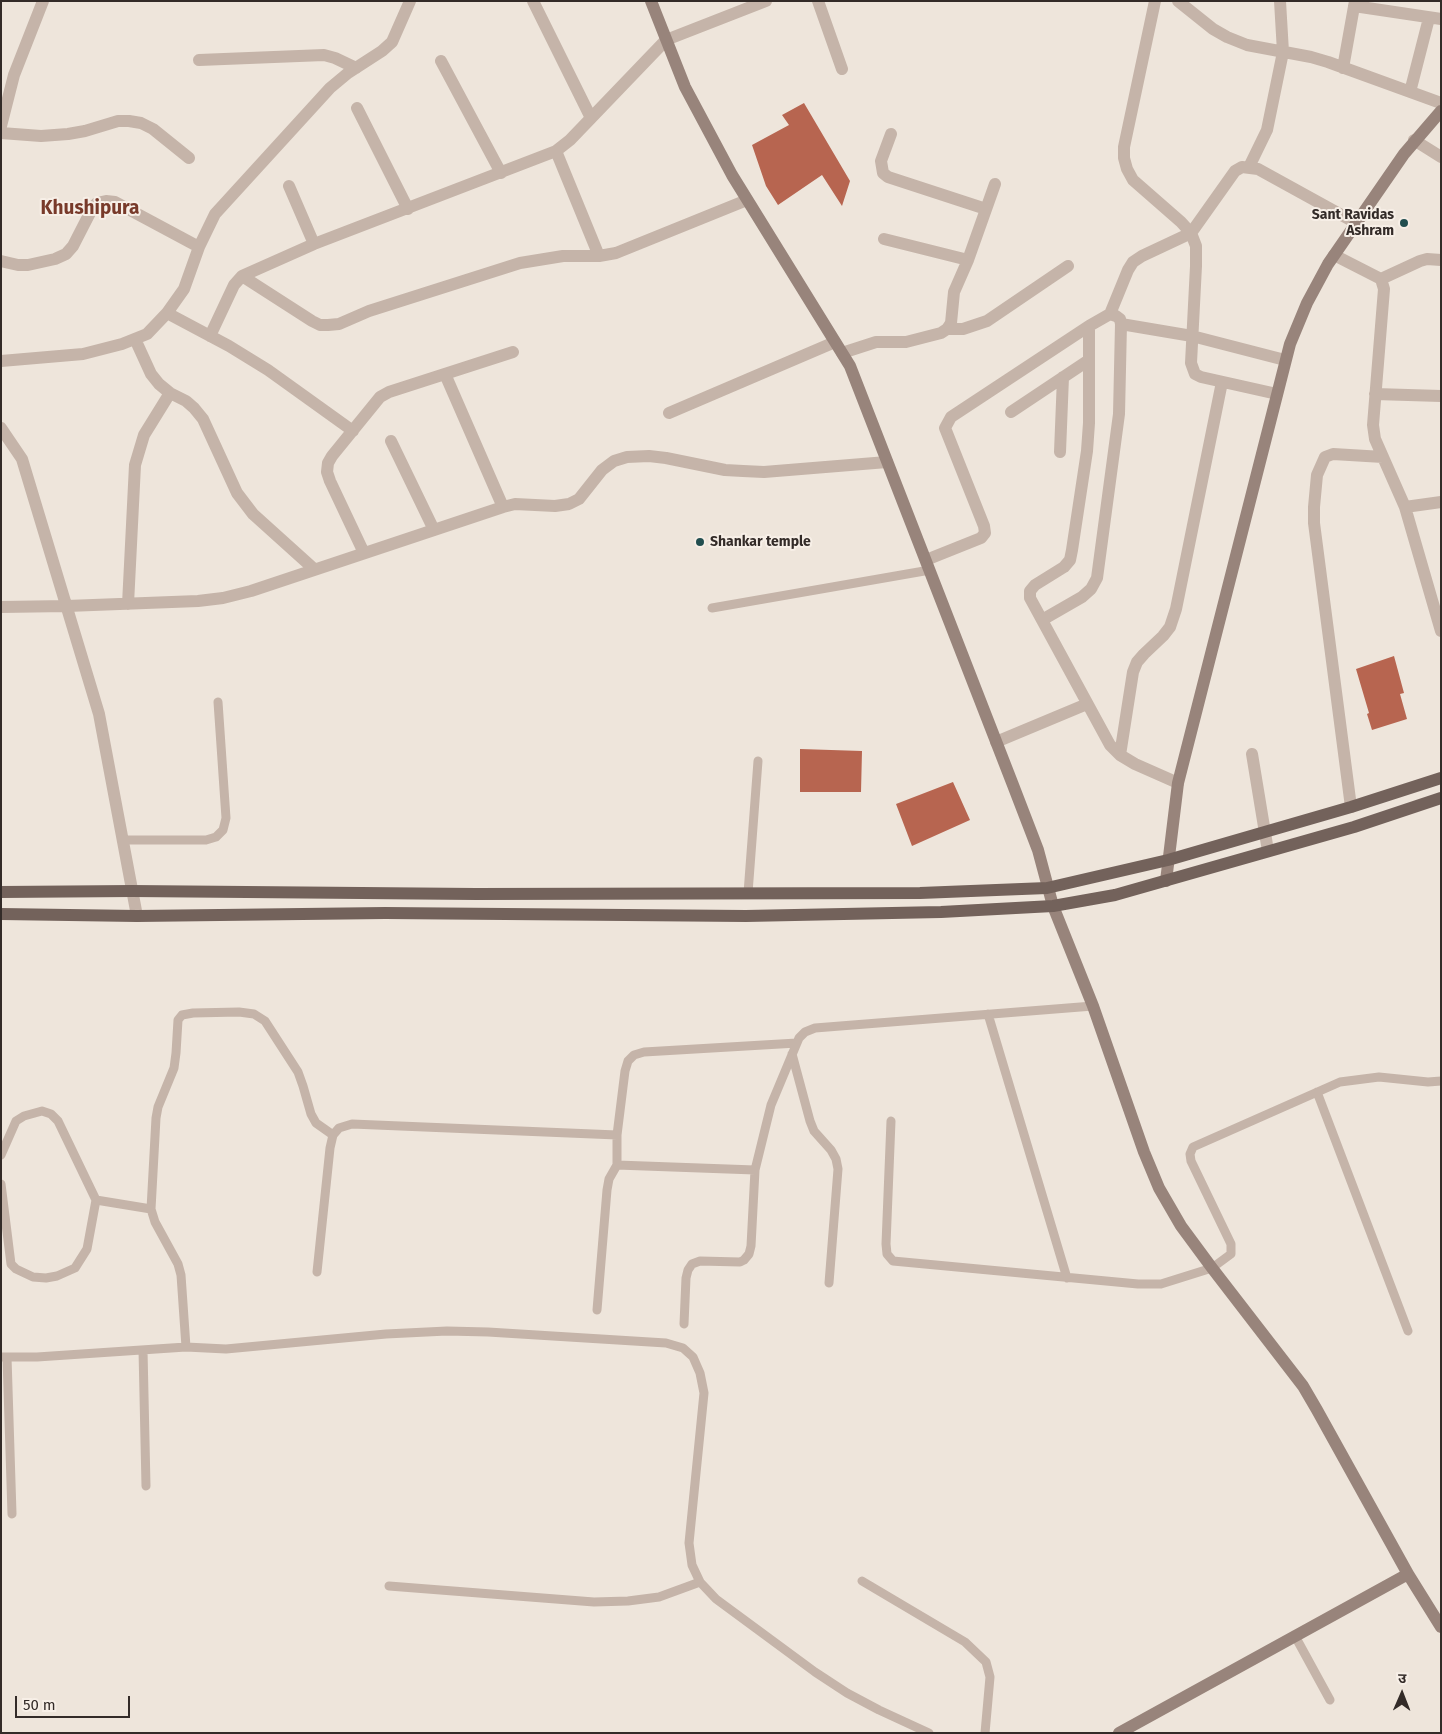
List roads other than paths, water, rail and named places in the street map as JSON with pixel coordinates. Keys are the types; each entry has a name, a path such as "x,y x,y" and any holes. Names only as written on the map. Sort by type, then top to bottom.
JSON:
{"main road":[{"path":"1,892 748,894 920,893 1047,888 1168,860 1351,807 1441,778"},
{"path":"1,914 137,916 385,913 746,916 941,912 1053,906 1115,895 1166,881 1354,826 1441,798"}],"street":[{"path":"1,126 14,76 43,1"},
{"path":"1,361 83,354 122,344 147,334 168,314 184,288 198,247 215,214 330,88 392,42 410,1"},
{"path":"533,1 591,118"},
{"path":"651,1 685,87 732,175 850,366 1038,850 1053,906 1159,1188 1181,1226 1303,1386 1408,1574 1441,1627"},
{"path":"210,336 234,284 242,276 314,244 556,151 570,140 666,40 766,1"},
{"path":"818,1 842,69"},
{"path":"1154,1 1124,147 1127,169 1133,180 1191,233 1196,246 1191,363 1195,374 1277,394"},
{"path":"1178,1 1227,38 1247,45 1311,57 1441,103"},
{"path":"1249,167 1267,130 1283,52 1280,1"},
{"path":"1343,68 1354,4 1435,19 1410,92"},
{"path":"200,60 324,55 356,68"},
{"path":"441,61 501,173"},
{"path":"357,108 408,208"},
{"path":"1166,881 1178,783 1290,344 1307,303 1334,255 1414,140 1441,110"},
{"path":"1,133 41,136 68,134 86,131 118,121 129,121 141,123 153,129 189,158"},
{"path":"891,134 881,161 883,173 888,177 986,209"},
{"path":"1414,140 1441,157"},
{"path":"556,151 599,256"},
{"path":"928,565 981,538 985,533 984,526 945,428 947,422 951,417 1110,314 1133,262 1191,233 1235,171 1242,167 1258,169 1356,223"},
{"path":"669,412 838,347 876,342 906,342 941,333 947,329 951,323 954,292 968,260 995,184"},
{"path":"289,186 314,244"},
{"path":"242,276 320,325 339,324 369,311 520,263 563,256 616,254 747,200"},
{"path":"1,261 28,265 55,259 66,254 73,246 93,207 97,203 106,201 116,202 198,247"},
{"path":"884,239 968,260"},
{"path":"1334,255 1381,279 1384,289 1373,425 1375,439 1404,507 1441,631"},
{"path":"1381,279 1420,261 1427,259 1441,260"},
{"path":"947,329 963,329 987,321 1068,266"},
{"path":"168,314 268,370 353,431"},
{"path":"1042,620 1082,597 1091,589 1098,578 1119,414 1121,324 1120,319 1110,314"},
{"path":"1121,324 1192,336 1285,360"},
{"path":"1089,326 1089,423 1087,451 1070,560 1064,567 1035,585 1030,591 1030,598 1110,745 1120,755 1135,764 1178,783"},
{"path":"135,339 151,374 159,384 194,408 203,419 237,494 253,514 314,570"},
{"path":"364,553 327,472 328,463 332,456 380,396 513,352"},
{"path":"1010,412 1089,360"},
{"path":"445,374 503,507"},
{"path":"1060,452 1063,377"},
{"path":"1120,755 1133,672 1137,662 1170,627 1176,609 1222,382"},
{"path":"128,604 135,465 144,435 170,393"},
{"path":"1375,394 1441,396"},
{"path":"1,428 22,459 99,714 137,916"},
{"path":"392,441 434,530"},
{"path":"1351,807 1315,533 1314,507 1317,474 1325,457 1333,454 1383,457"},
{"path":"1,606 128,604 223,598 251,591 503,507 515,504 555,506 569,504 579,499 602,470 614,461 627,457 657,457 725,470 764,472 887,462"},
{"path":"1404,507 1441,502"},
{"path":"996,742 1087,704"},
{"path":"1252,754 1263,832 1268,851"},
{"path":"1122,1732 1408,1574"}],"lane":[{"path":"712,608 928,565"},
{"path":"122,840 206,840 216,837 223,830 226,818 218,702"},
{"path":"748,894 758,761"},
{"path":"684,1324 686,1278 692,1264 700,1261 740,1262 749,1254 755,1170 771,1105 797,1043 805,1032 815,1028 1092,1006"},
{"path":"186,1347 181,1275 178,1264 155,1222 151,1209 158,1107 174,1068 178,1020 182,1015 193,1013 239,1012 254,1014 265,1021 298,1072 311,1114 316,1122 333,1135"},
{"path":"988,1014 1067,1278"},
{"path":"597,1310 607,1190 609,1179 617,1165 617,1136 625,1071 628,1061 634,1055 644,1052 797,1043"},
{"path":"792,1054 810,1122 814,1131 831,1150 836,1159 838,1169 829,1284"},
{"path":"891,1121 886,1244 887,1254 893,1261 1067,1278 1161,1284 1212,1268 1231,1254 1232,1244 1191,1161 1190,1154 1193,1147 1340,1082 1379,1077 1428,1082 1441,1081"},
{"path":"1317,1092 1408,1331"},
{"path":"1,1154 16,1121 24,1116 42,1111 51,1114 58,1121 96,1200 87,1249 75,1268 57,1276 46,1278 33,1277 16,1269 11,1264 1,1184"},
{"path":"317,1272 333,1135 339,1128 352,1124 617,1136"},
{"path":"617,1165 755,1170"},
{"path":"96,1200 151,1209"},
{"path":"12,1514 4,1357 186,1347 226,1349 386,1334 447,1331 666,1343 683,1348 693,1357 700,1373 704,1393 689,1543 692,1565 700,1582 716,1600 815,1672 847,1693 879,1710 930,1733"},
{"path":"143,1350 146,1486"},
{"path":"862,1581 965,1642 986,1662 990,1677 986,1733"},
{"path":"389,1586 594,1602 628,1601 659,1597 700,1582"},
{"path":"1296,1636 1330,1700"}],"place":[{"name":"Sant Ravidas Ashram","path":"1404,223"},
{"name":"Shankar temple","path":"700,542"}],"district":[{"name":"Khushipura","path":"90,209"}]}
